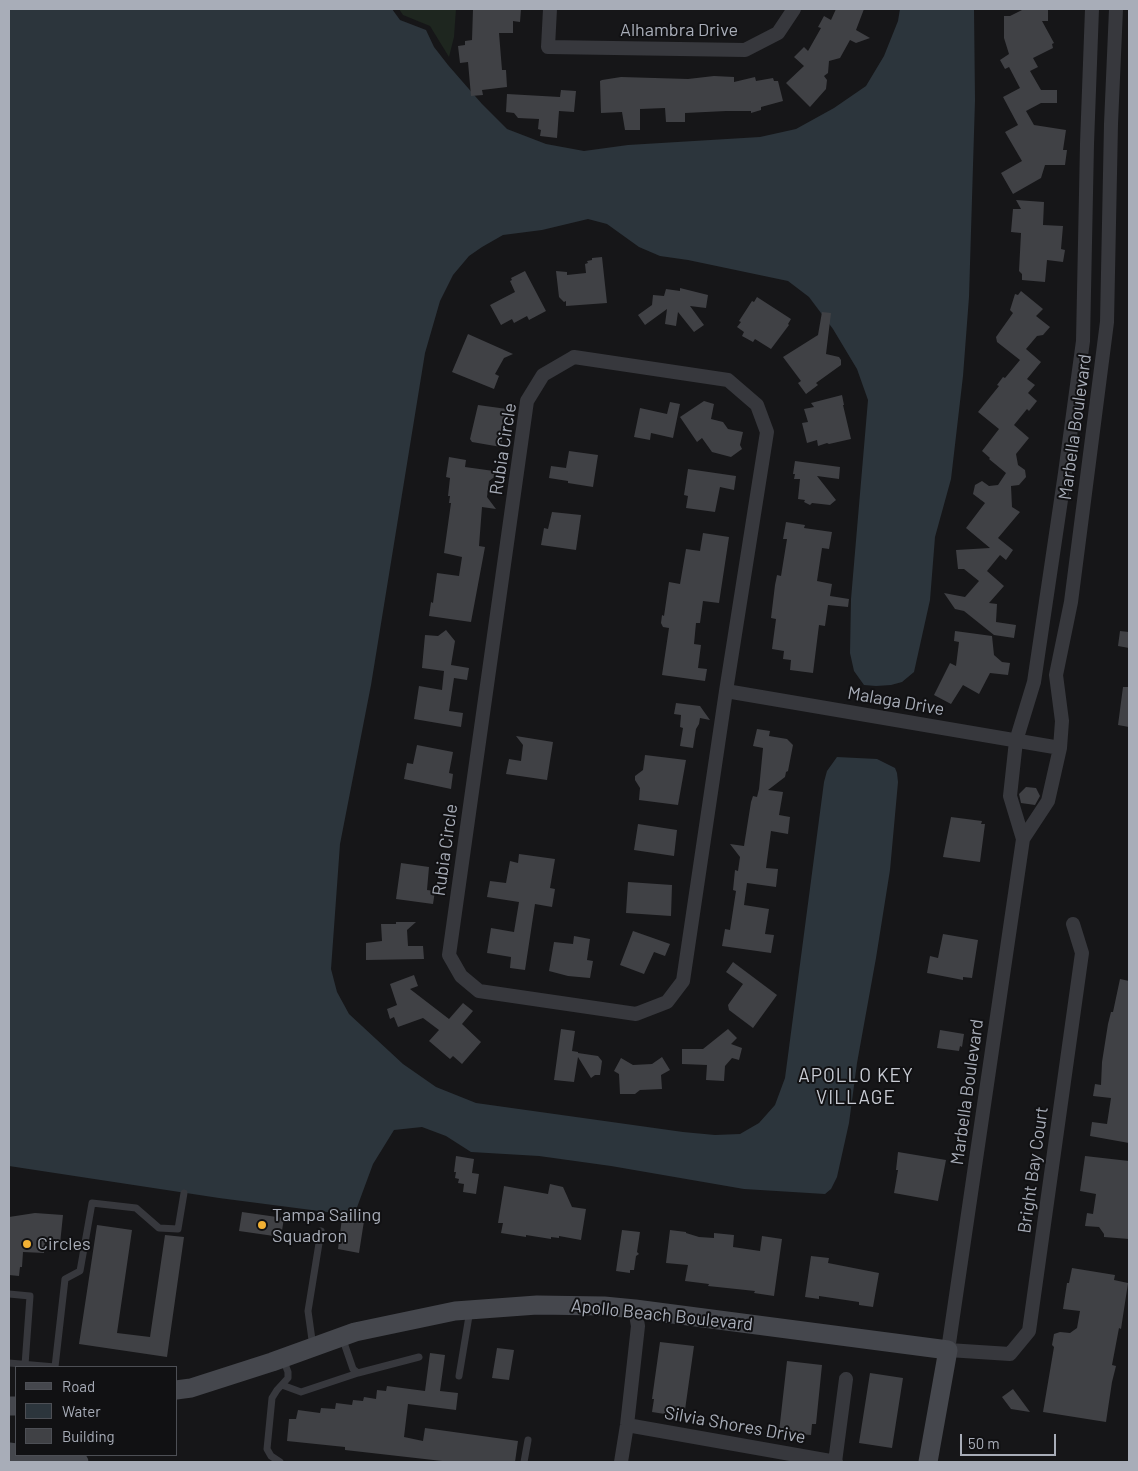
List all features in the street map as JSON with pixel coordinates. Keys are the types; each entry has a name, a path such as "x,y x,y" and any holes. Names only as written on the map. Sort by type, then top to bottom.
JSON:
{"main road":[{"name":"Apollo Beach Boulevard","path":"178,1390 191,1388 282,1359 355,1332 455,1311 537,1305 604,1306 635,1309 948,1350"},
{"path":"928,1462 948,1350"},
{"path":"35,1456 79,1462"}],"street":[{"name":"Alhambra Drive","path":"550,9 548,47 745,50 778,33 794,9"},
{"name":"Marbella Boulevard","path":"1023,839 1010,796 1016,741 1034,682 1083,341 1092,9"},
{"name":"Marbella Boulevard","path":"948,1350 1023,839 1048,801 1060,748 1062,721 1056,675 1071,602 1107,322 1116,9"},
{"path":"1090,78 1113,80"},
{"path":"1083,341 1104,347"},
{"name":"Rubia Circle","path":"574,358 728,380 757,405 767,432 726,691 683,981 667,1002 636,1014 479,991 460,976 449,955 528,401 543,375 574,358"},
{"path":"1043,627 1065,631"},
{"name":"Malaga Drive","path":"726,691 1060,748"},
{"name":"Bright Bay Court","path":"948,1350 1010,1354 1029,1331 1082,953 1073,924"},
{"path":"621,1462 638,1326 635,1309"},
{"path":"835,1462 846,1379"},
{"name":"Silvia Shores Drive","path":"627,1425 835,1462"}],"lane":[{"path":"56,1366 65,1279 80,1271 92,1203 136,1208 159,1228 178,1228 184,1193"},
{"path":"313,1347 308,1311 321,1232"},
{"path":"9,1294 30,1296 25,1365"},
{"path":"459,1376 470,1310"},
{"path":"342,1336 353,1369 358,1373"},
{"path":"282,1385 302,1392 358,1373 420,1357"},
{"path":"281,1462 271,1456 267,1449 272,1398 287,1381 289,1375 282,1359"},
{"path":"9,1364 40,1366"},
{"path":"524,1462 528,1440"}],"shaded area":[{"path":"399,9 456,9 454,37 449,57 430,26 403,15"}],"water":[{"path":"9,9 392,9 400,20 426,30 434,47 448,65 507,129 546,144 584,151 628,145 760,137 796,129 834,108 866,86 884,56 898,21 900,9 974,9 975,100 969,297 963,376 951,479 935,537 930,600 914,672 902,682 876,686 864,685 854,671 850,653 851,599 868,400 857,369 833,329 809,297 788,281 660,256 639,247 607,224 588,219 542,230 503,235 469,256 453,275 440,301 425,353 371,685 340,844 331,969 337,992 349,1014 403,1064 436,1087 476,1103 683,1132 715,1135 740,1134 759,1123 775,1105 785,1078 827,771 837,757 877,759 895,768 898,782 890,870 857,1063 849,1123 837,1177 831,1189 825,1194 744,1189 611,1166 539,1156 471,1152 446,1136 422,1127 394,1130 373,1164 356,1210 350,1215 219,1198 9,1166"}],"building":[{"path":"473,9 521,9 520,22 513,21 513,33 499,33 502,70 506,70 507,87 482,90 483,95 471,96 468,62 460,63 458,46 465,45 465,41 472,40"},
{"path":"836,9 864,9 856,30 870,38 856,43 850,40 840,58 829,61 828,73 824,76 827,80 826,89 810,107 786,83 804,66 794,57 804,47 808,51 821,28 818,27 824,16 831,20"},
{"path":"1024,9 1048,9 1048,21 1042,21 1054,43 1052,44 1053,48 1033,58 1038,67 1030,71 1041,90 1057,90 1057,103 1041,103 1026,111 1034,125 1066,130 1063,150 1067,150 1065,165 1045,165 1041,178 1013,194 1001,173 1022,161 1005,132 1018,125 1003,97 1020,88 1009,67 1005,69 1000,60 1009,54 1004,38 1004,16 1010,16"},
{"path":"714,76 734,77 734,82 755,77 756,81 773,78 774,81 778,81 783,101 761,107 761,110 751,113 751,111 726,111 685,113 685,122 666,122 665,108 640,109 640,130 625,130 622,112 601,113 600,81 602,80 621,77 688,79"},
{"path":"561,90 576,91 574,112 559,111 557,138 540,136 541,130 538,129 539,119 518,118 514,113 506,112 507,94 560,97"},
{"path":"1016,200 1044,202 1043,225 1063,226 1061,249 1065,250 1063,262 1047,260 1045,282 1022,280 1022,274 1019,271 1021,233 1011,232 1013,209 1021,209"},
{"path":"602,257 607,303 566,306 566,301 564,302 559,297 556,271 567,272 567,275 586,273 585,264 588,263 587,261 592,260 592,258"},
{"path":"525,271 546,311 529,320 527,316 514,323 512,319 501,325 490,305 515,292 510,281 512,280 511,278"},
{"path":"680,288 708,295 706,308 690,306 704,325 694,332 678,312 676,326 665,324 667,309 645,325 638,315 652,305 653,295 664,296 666,289 680,291"},
{"path":"1021,291 1043,309 1036,316 1050,327 1043,335 1037,336 1026,349 1041,362 1027,379 1035,385 1028,393 1037,401 1029,411 1027,409 1014,425 1029,438 1016,454 1018,465 1025,470 1026,477 1019,485 1011,486 1012,507 1020,512 998,538 1013,550 1006,560 1000,555 987,571 1004,586 989,603 997,604 996,622 1016,625 1014,638 994,635 964,611 955,609 944,593 965,597 979,581 964,569 958,569 956,550 990,548 966,528 985,503 973,494 975,485 982,481 989,486 998,485 1006,473 982,451 999,429 978,412 999,386 997,385 1003,377 1005,378 1020,360 997,342 996,337 1013,313 1010,310 1015,294 1018,295"},
{"path":"757,297 791,319 789,325 771,349 755,339 753,342 742,336 744,332 737,327 752,301 754,302"},
{"path":"822,312 831,313 826,354 839,357 841,365 816,383 818,385 806,394 798,383 801,381 783,357 818,335"},
{"path":"468,334 513,354 504,358 495,374 499,376 494,389 452,372"},
{"path":"842,395 851,439 818,446 817,440 807,443 802,423 808,422 804,409 814,407 811,403"},
{"path":"704,401 714,404 711,419 723,422 728,429 743,432 740,445 742,449 731,457 712,452 702,438 697,442 680,417"},
{"path":"670,402 680,404 673,438 651,433 650,440 634,437 640,408 667,414"},
{"path":"478,405 507,409 501,447 472,442 470,439"},
{"path":"569,451 598,455 593,487 549,478 551,466 566,468"},
{"path":"449,457 466,460 465,467 501,472 489,481 487,497 496,509 482,507 479,546 485,547 471,622 429,616 431,602 433,603 437,573 459,576 462,557 444,553 451,503 449,503 450,496 448,496 450,478 446,477"},
{"path":"795,461 840,467 839,479 817,476 836,500 830,505 812,503 810,505 804,502 805,500 798,499 800,479 794,479"},
{"path":"688,469 736,476 734,490 720,487 715,512 686,508 688,496 684,495"},
{"path":"552,512 581,515 576,550 541,545 544,528 548,529"},
{"path":"786,522 805,525 804,528 832,532 829,549 822,548 817,581 832,584 830,596 849,599 848,607 828,605 825,626 819,625 813,673 790,670 791,660 783,659 784,651 772,649 776,619 771,618 777,575 781,576 787,539 783,539"},
{"path":"703,533 729,537 719,603 703,601 700,623 696,623 694,644 701,645 698,668 707,669 705,681 662,675 669,628 663,627 661,623 662,615 664,616 669,582 680,584 686,549 700,551"},
{"path":"446,630 455,641 451,665 469,668 467,680 454,678 449,711 463,713 461,727 414,719 419,686 442,690 444,671 422,668 425,635 438,636"},
{"path":"955,631 992,636 994,655 1002,662 1010,663 1008,675 990,673 979,694 963,685 951,704 934,695 950,663 956,666 959,642 954,641"},
{"path":"1120,631 1129,632 1129,648 1118,646"},
{"path":"1123,687 1129,687 1129,727 1118,725"},
{"path":"676,703 700,706 710,720 700,718 693,748 680,746 683,728 680,727 681,715 674,714"},
{"path":"757,729 770,731 769,736 787,739 793,745 785,777 768,790 783,792 779,815 790,817 788,834 771,831 766,868 778,869 776,887 747,883 744,905 769,909 765,934 774,935 771,953 722,946 725,929 730,930 736,891 733,890 735,870 738,871 740,857 730,844 744,846 751,802 753,796 757,797 759,789 763,748 753,746"},
{"path":"516,736 553,742 547,780 506,774 509,759 521,761 523,745"},
{"path":"417,745 453,752 449,773 453,774 451,789 404,779 407,763 413,764"},
{"path":"645,755 686,760 678,805 639,800 640,788 635,780 635,776 643,770"},
{"path":"1026,787 1036,788 1040,796 1035,805 1021,803 1019,794"},
{"path":"951,817 982,821 981,824 985,824 980,862 943,857"},
{"path":"638,824 677,830 674,856 634,850"},
{"path":"519,854 555,859 550,888 555,889 552,907 535,904 525,970 510,968 511,957 487,953 491,928 514,932 519,902 487,897 490,881 506,883 510,861 518,863"},
{"path":"401,863 429,867 427,890 435,891 433,904 396,899"},
{"path":"628,882 672,885 671,916 626,913"},
{"path":"396,922 416,922 407,930 408,946 423,946 424,959 366,960 366,943 382,941 381,924 396,924"},
{"path":"633,931 670,944 665,956 654,952 644,974 620,965"},
{"path":"943,934 978,940 972,978 963,977 963,980 927,973 930,956 938,958"},
{"path":"574,936 590,939 587,960 593,961 590,978 568,976 549,971 554,942 573,944"},
{"path":"733,962 777,995 753,1028 729,1010 728,1005 743,984 726,972"},
{"path":"414,975 418,986 410,989 449,1019 463,1003 473,1011 462,1024 481,1042 462,1064 453,1056 450,1059 429,1041 439,1030 423,1018 398,1027 394,1017 390,1019 387,1009 397,1005 390,984"},
{"path":"1120,979 1129,981 1129,1143 1090,1136 1092,1122 1107,1124 1111,1098 1093,1096 1095,1084 1101,1085 1102,1062 1108,1024 1111,1012 1113,1012"},
{"path":"561,1029 575,1031 572,1051 598,1056 602,1061 600,1075 595,1075 591,1078 578,1057 574,1082 554,1080"},
{"path":"728,1029 737,1038 731,1044 742,1048 739,1060 732,1058 725,1066 724,1081 706,1080 707,1065 682,1064 682,1049 703,1049"},
{"path":"940,1030 964,1034 962,1047 960,1046 959,1051 937,1048"},
{"path":"662,1057 670,1070 661,1075 662,1089 640,1090 635,1094 620,1094 619,1074 614,1071 621,1058 633,1065 652,1064"},
{"path":"898,1152 946,1160 938,1201 894,1193 898,1170 896,1170"},
{"path":"456,1156 474,1159 472,1173 479,1174 476,1194 463,1192 464,1184 458,1183 459,1179 455,1178"},
{"path":"1085,1156 1129,1161 1129,1239 1104,1237 1099,1227 1085,1226 1087,1213 1093,1214 1096,1194 1080,1191"},
{"path":"550,1184 563,1187 572,1207 586,1209 581,1240 559,1236 559,1238 551,1237 551,1239 501,1233 503,1223 498,1223 504,1186 548,1194"},
{"name":"Tampa Sailing Squadron","path":"242,1212 284,1218 281,1237 239,1231"},
{"name":"Circles","path":"35,1213 63,1215 60,1244 45,1243 44,1253 23,1252 19,1276 9,1275 9,1217"},
{"path":"342,1218 364,1221 359,1253 338,1249"},
{"path":"97,1225 132,1230 117,1333 150,1337 165,1235 184,1237 167,1357 79,1344"},
{"path":"622,1230 640,1232 637,1252 639,1254 636,1256 634,1270 630,1270 630,1273 616,1271"},
{"path":"670,1230 686,1232 699,1237 714,1238 714,1233 734,1235 733,1247 760,1251 762,1236 782,1239 774,1296 754,1293 755,1291 708,1286 709,1284 685,1281 688,1265 666,1263"},
{"path":"811,1256 829,1258 828,1263 879,1273 873,1307 859,1305 859,1302 819,1296 819,1299 805,1297"},
{"path":"1072,1268 1115,1275 1114,1280 1128,1283 1121,1329 1119,1328 1112,1365 1116,1366 1106,1422 1043,1412 1054,1347 1052,1345 1054,1334 1060,1332 1070,1333 1077,1328 1080,1311 1063,1309 1067,1283 1069,1283"},
{"path":"660,1342 694,1346 684,1417 652,1412"},
{"path":"497,1348 514,1350 509,1380 492,1378"},
{"path":"430,1353 445,1355 440,1391 458,1393 456,1410 408,1404 404,1437 423,1441 425,1428 518,1441 515,1462 451,1462 345,1450 345,1447 287,1441 289,1419 296,1419 298,1410 320,1413 321,1408 335,1409 336,1403 352,1405 353,1400 363,1401 364,1397 376,1399 377,1390 386,1391 387,1386 425,1391"},
{"path":"787,1361 822,1365 816,1424 812,1424 811,1435 779,1432"},
{"path":"870,1373 903,1378 892,1448 859,1443"},
{"path":"1013,1389 1030,1412 1011,1409 1002,1397"}],"place":[{"name":"Tampa Sailing Squadron","path":"262,1225"},
{"name":"Circles","path":"27,1244"}],"district":[{"name":"APOLLO KEY VILLAGE","path":"856,1087"}]}
